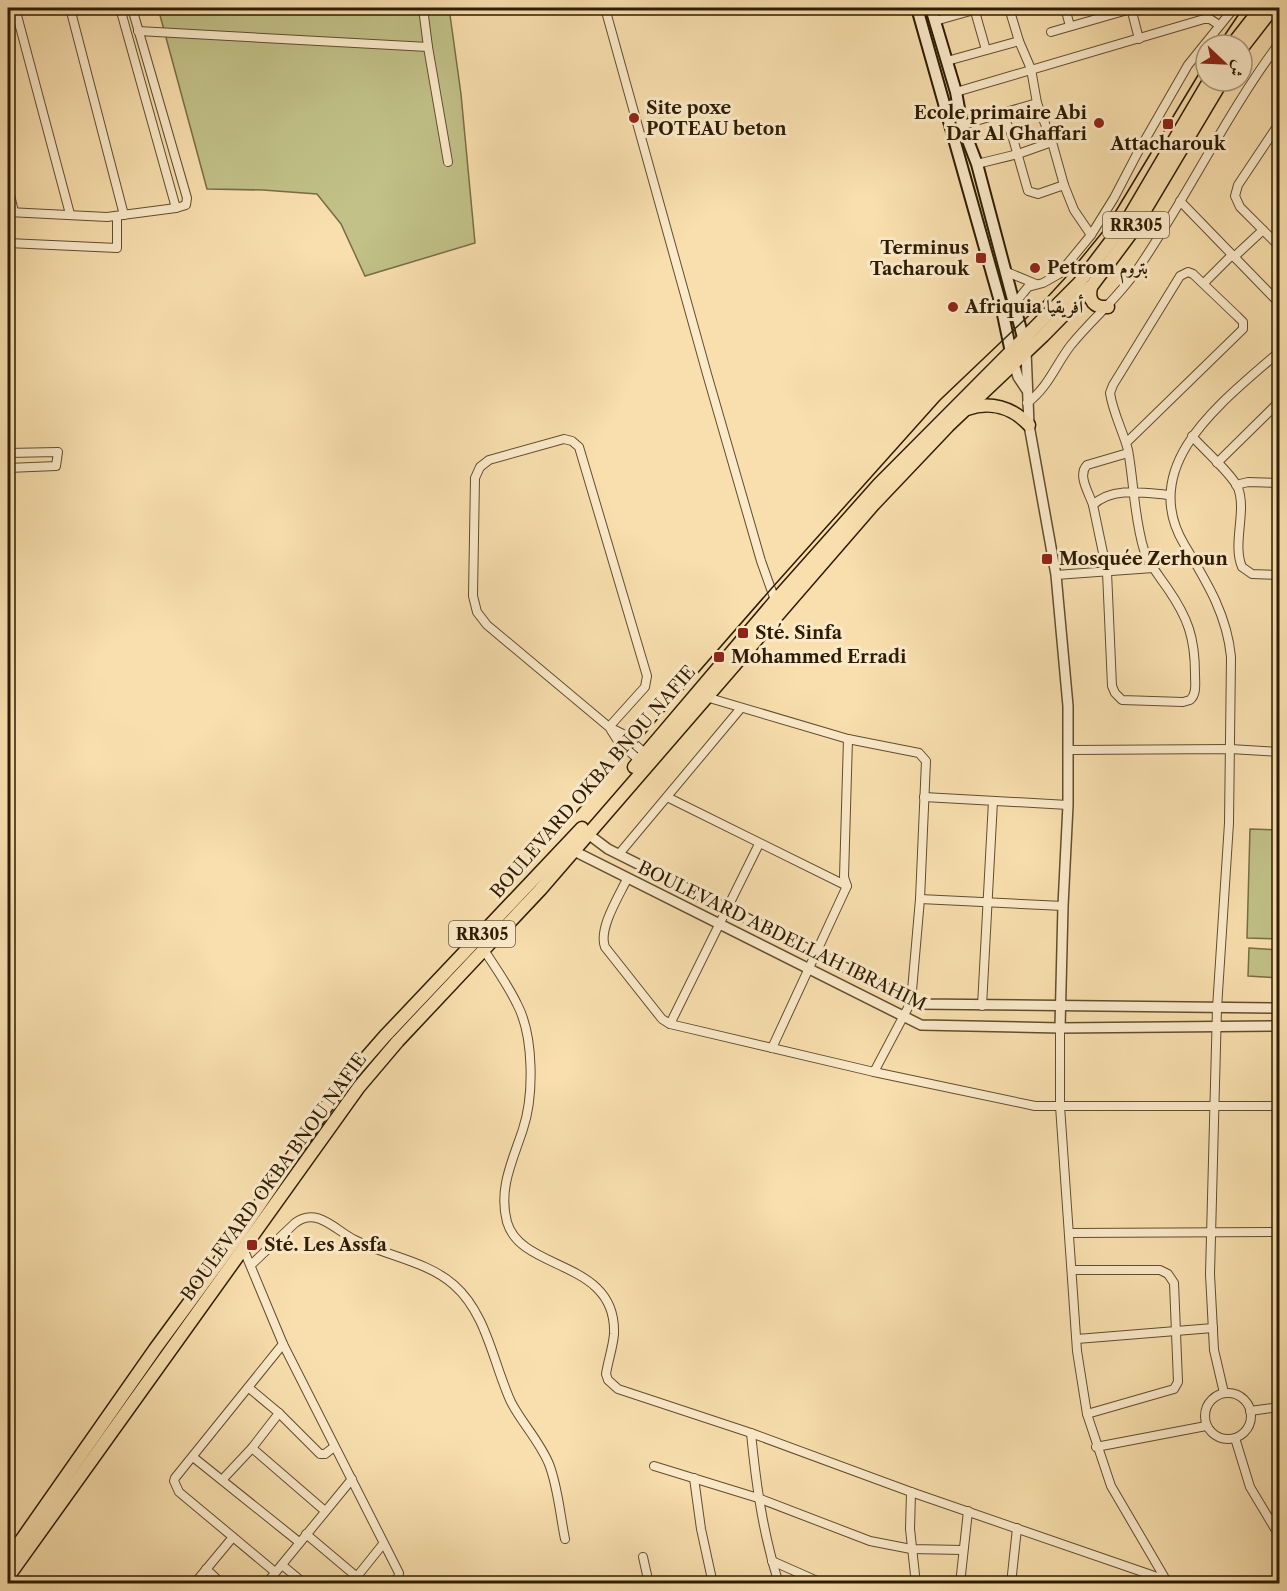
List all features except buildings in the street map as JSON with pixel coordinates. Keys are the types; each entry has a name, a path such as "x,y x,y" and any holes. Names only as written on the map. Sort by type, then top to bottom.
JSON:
{"main road":[{"path":"917,8 1001,305 1012,358"},
{"path":"931,8 956,92 962,125 977,164 1025,345"},
{"path":"1241,33 1261,8"},
{"path":"1254,33 1273,8"},
{"name":"BOULEVARD OKBA BNOU NAFIE","path":"1025,345 1079,283 1129,217 1202,93"},
{"name":"BOULEVARD OKBA BNOU NAFIE","path":"8,1577 359,1087 398,1041 484,950 879,484 1025,345 1091,287 1138,222 1215,93"},
{"path":"1091,287 1090,297 1093,304 1099,307 1108,306"},
{"name":"BOULEVARD OKBA BNOU NAFIE","path":"645,760 706,697 777,607 966,410 1012,358"},
{"path":"966,410 981,405 996,406 1011,410 1029,425"},
{"name":"BOULEVARD OKBA BNOU NAFIE","path":"8,1559 154,1349 238,1236 344,1083 385,1036 569,848"},
{"path":"154,1349 165,1357"}],"street":[{"path":"15,8 70,214"},
{"path":"8,243 117,248 121,216 70,8"},
{"path":"120,8 177,208"},
{"path":"8,187 11,212 121,216 186,205 187,198 132,8"},
{"path":"423,8 448,162"},
{"path":"605,8 707,374 761,561 777,607"},
{"path":"935,21 976,8 986,50"},
{"path":"1009,8 1031,69 1037,103 1052,142 1064,185 1077,216 1091,236"},
{"path":"1065,8 1070,26"},
{"path":"1099,8 1102,17"},
{"path":"1051,32 1131,8 1139,39"},
{"path":"1015,303 1028,286 1038,285 1059,273 1091,236 1188,65 1220,25 1227,11 1234,8"},
{"path":"956,92 1204,19 1220,25"},
{"path":"138,31 428,47"},
{"path":"947,61 1019,41"},
{"path":"1028,402 1043,388 1071,345 1136,272 1226,121 1280,42"},
{"path":"962,125 1037,103"},
{"path":"1002,113 1018,154 1028,191 1038,194 1064,185"},
{"path":"1280,122 1235,193 1240,207 1280,247"},
{"path":"977,164 1018,154 1052,142"},
{"path":"1180,201 1280,304"},
{"path":"1204,283 1263,230"},
{"path":"1007,272 1038,285"},
{"path":"1126,443 1243,330 1242,322 1204,283 1190,273 1180,276 1113,385 1111,397 1126,443 1128,453 1142,540 1153,567 1181,609 1192,633 1195,685 1194,697 1187,701 1126,700 1119,698 1112,686 1107,572 1093,505 1082,477 1087,465 1128,453"},
{"path":"1025,345 1029,425 1056,574 1066,662 1069,750 1060,1006 1060,1106 1077,1339 1087,1414 1096,1448 1111,1486 1167,1582"},
{"path":"1224,1393 1214,1350 1210,1274 1217,1008 1229,823 1231,657 1228,636 1213,592 1182,541 1175,524 1170,495 1174,472 1191,436 1213,412 1280,351"},
{"path":"1012,358 1018,377 1026,389"},
{"path":"1217,463 1280,401"},
{"path":"1191,436 1236,485 1240,498 1239,555 1242,567 1252,574 1280,575"},
{"path":"610,728 645,687 647,676 579,447 572,441 564,439 485,462 477,470 475,478 473,596 477,612 488,625 610,728 623,734 645,760"},
{"path":"8,453 58,452 56,466 8,468"},
{"path":"1236,485 1248,482 1280,483"},
{"path":"1093,505 1109,495 1134,492 1170,495"},
{"path":"1056,574 1153,567"},
{"path":"706,697 848,739 919,753 926,761 920,899 911,1002 874,1072"},
{"path":"620,854 741,708"},
{"path":"772,1048 847,886 844,877 848,739"},
{"path":"1069,750 1230,749 1280,752"},
{"path":"667,797 847,886"},
{"path":"924,797 1068,806"},
{"path":"982,1006 993,801"},
{"name":"BOULEVARD ABDELLAH IBRAHIM","path":"584,831 620,854 911,1002 982,1006 1280,1008"},
{"path":"670,1024 759,844"},
{"name":"BOULEVARD ABDELLAH IBRAHIM","path":"569,848 903,1018 921,1025 1060,1028 1280,1026"},
{"path":"627,879 604,928 602,940 605,947 662,1019 670,1024 874,1072 1007,1101 1047,1107 1280,1106"},
{"path":"920,899 1063,906"},
{"path":"484,950 518,1005 528,1042 531,1092 529,1108 503,1192 508,1224 514,1235 533,1252 574,1270 606,1298 614,1333 606,1374 612,1385 1167,1582"},
{"path":"250,1265 301,1218 308,1217 326,1221 353,1239 413,1263 452,1283 467,1298 478,1314 512,1403 547,1459 566,1539"},
{"path":"1070,1233 1280,1232"},
{"path":"243,1248 283,1344 399,1573 394,1584"},
{"path":"1073,1270 1160,1270 1168,1274 1174,1283 1178,1382 1174,1389 1087,1414"},
{"path":"1077,1339 1213,1328"},
{"path":"275,1572 179,1492 174,1485 174,1478 283,1344"},
{"path":"249,1388 279,1413 320,1455 334,1447"},
{"path":"1233,1393 1247,1403 1250,1411 1251,1420 1248,1428 1235,1438 1224,1439 1213,1435 1206,1426 1204,1415 1207,1404 1214,1396 1233,1393"},
{"path":"1250,1411 1280,1407"},
{"path":"222,1480 252,1448 279,1413"},
{"path":"1096,1448 1206,1426"},
{"path":"751,1433 758,1498 779,1584"},
{"path":"1235,1438 1250,1487 1280,1537"},
{"path":"252,1448 325,1511"},
{"path":"193,1457 299,1542"},
{"path":"654,1466 758,1498 870,1540 911,1549 963,1550"},
{"path":"694,1478 701,1528 713,1584"},
{"path":"266,1584 352,1479"},
{"path":"911,1492 911,1549 916,1584"},
{"path":"960,1584 968,1511"},
{"path":"1011,1584 1017,1528"},
{"path":"306,1534 354,1580 383,1544"},
{"path":"194,1584 233,1537"},
{"path":"643,1557 650,1584"},
{"path":"772,1561 824,1584"},
{"path":"282,1564 305,1584"},
{"path":"206,1569 222,1584"}],"green space":[{"path":"158,8 449,8 461,94 475,243 365,276 341,224 317,194 207,189"},
{"path":"1250,829 1279,830 1279,939 1247,938"},
{"path":"1249,948 1279,950 1279,978 1248,976"}],"tram line":[{"path":"1226,33 1243,8"},
{"path":"550,842 940,400 1043,302 1066,277 1105,229 1194,82"}],"place":[{"name":"Site poxe POTEAU beton","path":"634,118"},
{"name":"Ecole primaire Abi Dar Al Ghaffari","path":"1099,123"},
{"name":"Attacharouk","path":"1168,124"},
{"name":"Terminus Tacharouk","path":"981,258"},
{"name":"Petrom بتروم","path":"1035,268"},
{"name":"Afriquia أفريقيا","path":"953,307"},
{"name":"Mosquée Zerhoun","path":"1047,559"},
{"name":"Sté. Sinfa","path":"743,633"},
{"name":"Mohammed Erradi","path":"719,657"},
{"name":"Sté. Les Assfa","path":"252,1245"}]}
